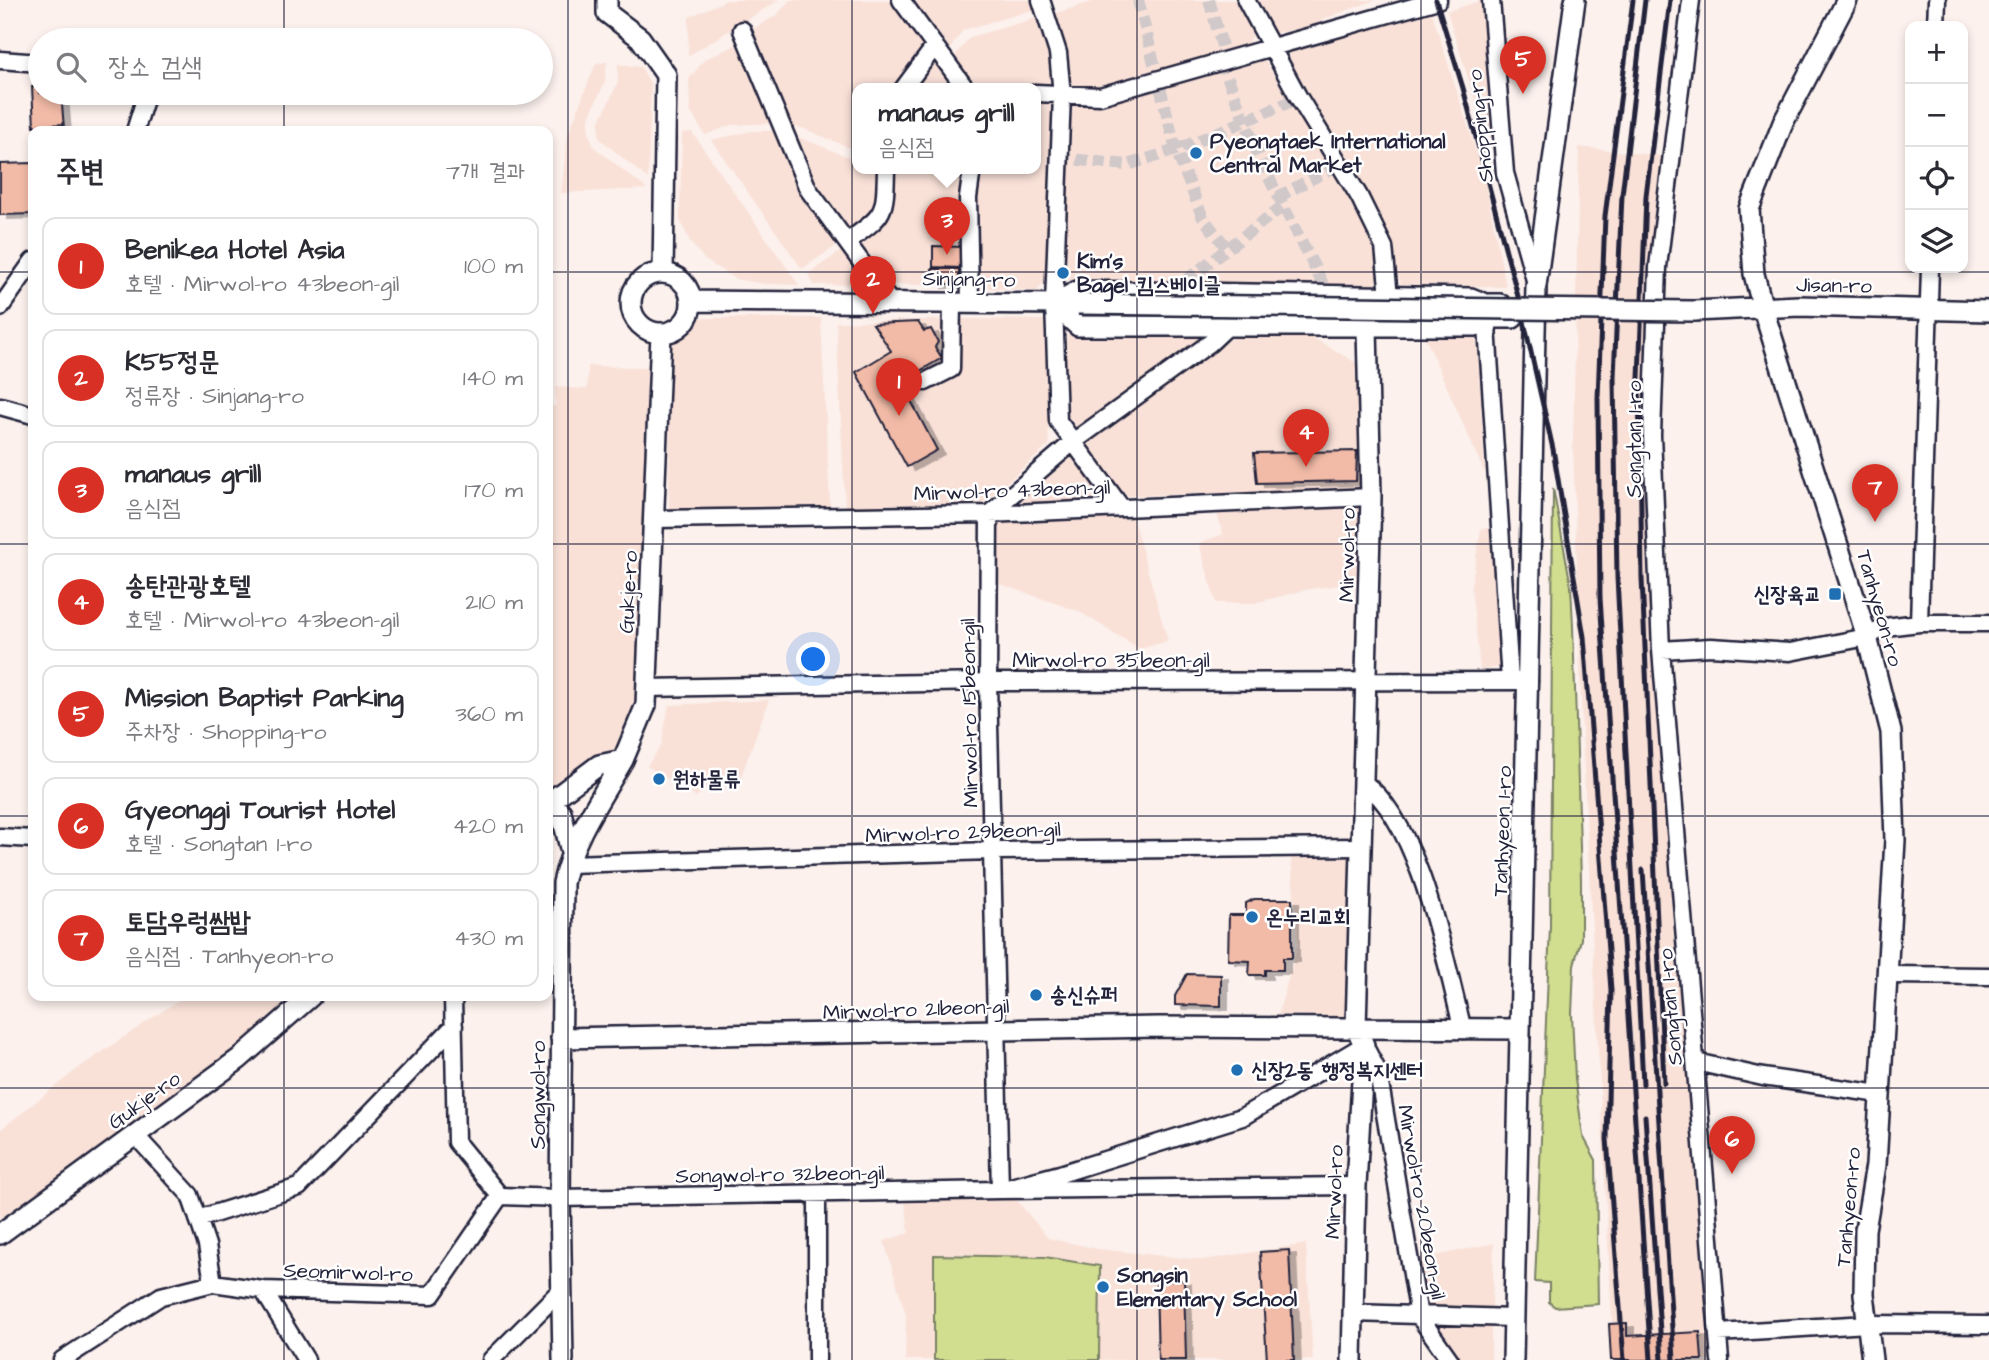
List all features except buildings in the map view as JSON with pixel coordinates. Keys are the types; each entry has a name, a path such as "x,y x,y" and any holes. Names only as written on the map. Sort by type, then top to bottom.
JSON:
{"street":[{"path":"607,0 607,13 640,38 666,75 663,273"},
{"path":"901,0 962,83"},
{"path":"1041,0 1058,53 1062,95 1054,304 1058,421 1121,507"},
{"path":"1246,0 1269,46 1359,195 1384,247 1389,296"},
{"path":"1041,93 1100,96 1403,5 1438,0"},
{"name":"Shopping-ro","path":"1491,0 1505,173 1536,303"},
{"path":"1536,303 1575,0"},
{"name":"Songtan 1-ro","path":"1691,0 1660,254 1652,435 1661,650 1720,1360"},
{"name":"Tanhyeon-ro","path":"1847,0 1783,123 1749,209 1754,274 1763,309 1867,637 1891,732 1895,840 1888,975 1876,1165 1865,1230 1864,1294 1872,1360"},
{"path":"1936,21 1937,0"},
{"path":"742,30 808,188 889,300"},
{"path":"908,83 935,47"},
{"path":"0,60 28,62"},
{"path":"137,126 143,105"},
{"path":"848,242 881,216 885,206 886,174"},
{"path":"925,383 951,369 961,302 971,174"},
{"path":"0,309 28,268"},
{"path":"663,273 685,285 691,301 683,323 661,333 639,323 631,301 641,281 663,273"},
{"path":"1919,623 1930,273"},
{"path":"1054,304 1077,290 1471,298 1485,304 1536,303"},
{"name":"Sinjang-ro","path":"691,301 889,300 1694,311 1763,309"},
{"path":"1520,681 1487,318 1536,303"},
{"name":"Tanhyeon 1-ro","path":"1513,1360 1519,1030 1520,681 1536,303"},
{"path":"1054,304 1078,327 1487,327"},
{"name":"Jisan-ro","path":"1763,309 1799,306 1989,311"},
{"path":"989,514 1073,442 1210,343 1227,327"},
{"name":"Mirwol-ro","path":"1352,1360 1360,1036 1361,847 1371,497 1367,328"},
{"name":"Gukje-ro","path":"623,760 642,717 646,688 661,333"},
{"path":"0,406 28,414"},
{"name":"Mirwol-ro 43beon-gil","path":"654,519 989,514 1371,497"},
{"name":"Mirwol-ro 15beon-gil","path":"989,514 988,682 1000,1190"},
{"path":"1661,650 1710,647 1790,652 1867,637 1885,627 1919,623 1989,623"},
{"name":"Mirwol-ro 35beon-gil","path":"646,688 988,682 1367,679 1520,681"},
{"path":"553,800 599,765 623,760"},
{"name":"Songwol-ro","path":"563,1360 560,1198 562,895 570,860 623,760"},
{"path":"1364,783 1380,794 1422,872 1463,1030"},
{"path":"553,807 561,811 570,860"},
{"path":"0,837 28,839"},
{"name":"Mirwol-ro 29beon-gil","path":"570,860 1361,847"},
{"path":"1888,975 1989,976"},
{"name":"Gukje-ro","path":"0,1234 239,1059 305,1001"},
{"path":"453,1001 456,1142 500,1196"},
{"path":"198,1219 299,1187 454,1026"},
{"name":"Mirwol-ro 21beon-gil","path":"562,1038 783,1036 996,1029 1360,1036"},
{"path":"1000,1190 1242,1118 1360,1036 1463,1030 1519,1030"},
{"name":"Mirwol-ro 20beon-gil","path":"1360,1036 1378,1072 1419,1316 1450,1360"},
{"path":"1696,1062 1763,1077 1880,1094"},
{"path":"135,1135 190,1195 206,1245 213,1283"},
{"path":"1000,1190 1356,1186"},
{"name":"Songwol-ro 32beon-gil","path":"500,1196 560,1198 1000,1190"},
{"path":"817,1194 817,1360"},
{"name":"Seomirwol-ro","path":"62,1360 161,1296 213,1283 263,1290 432,1295 500,1196"},
{"name":"Seomirwol-ro","path":"263,1290 306,1360"},
{"path":"491,1360 561,1290"},
{"path":"1353,1313 1513,1318"},
{"path":"1718,1334 1868,1324 1989,1325"}],"shaded area":[{"path":"727,0 779,0 688,56 689,17"},
{"path":"790,0 897,0 929,46 901,83 852,83 852,149 802,128 786,125 751,30 777,15"},
{"path":"913,0 1032,0 1036,9 963,30 948,52"},
{"path":"1098,0 1237,0 1254,33 1247,45 1094,89 1068,90 1053,14"},
{"path":"1256,0 1375,0 1324,19 1314,26 1275,33"},
{"path":"1484,0 1492,126 1484,129 1447,11"},
{"path":"1432,13 1484,177 1506,287 1401,284 1369,198 1287,60 1290,50"},
{"path":"1040,17 1052,53 1055,87 1041,86 1041,83 971,83 964,79 952,59 970,37"},
{"path":"743,42 776,123 732,125 705,135 690,111 689,79 705,59"},
{"name":"Pyeongtaek International Central Market","path":"1263,58 1353,202 1373,248 1378,273 1375,286 1065,280 1071,104 1102,103"},
{"path":"933,59 952,83 916,83"},
{"path":"607,62 605,82 589,117 589,133 594,147 647,189 561,193 568,134 596,63"},
{"path":"618,64 641,67 651,85 648,179 599,138 599,123 618,82"},
{"path":"1041,99 1055,100 1049,276 1037,291 977,287 972,202 975,174 1041,174"},
{"path":"752,131 780,131 842,242 802,269 711,140"},
{"path":"692,132 799,285 765,284 735,279 705,260 690,242 680,220 680,206 682,133"},
{"path":"791,134 852,159 852,174 882,174 880,208 849,236 810,180"},
{"path":"1579,147 1663,156 1644,395 1650,547 1671,906 1714,1360 1614,1360 1582,733 1573,444"},
{"path":"889,174 967,174 965,286 885,284 856,243 888,216"},
{"path":"847,247 870,284 814,285 808,274"},
{"path":"696,318 821,318 830,506 669,513 670,342 690,329"},
{"path":"1044,320 1049,445 979,507 845,507 836,322"},
{"path":"1067,335 1202,337 1077,428 1064,410"},
{"path":"1424,335 1477,337 1485,474"},
{"path":"1234,337 1312,337 1360,365 1360,489 1120,496 1083,447"},
{"path":"588,366 647,367 642,705 628,739 553,792 553,406 556,406 555,387 587,389"},
{"path":"1073,454 1107,502 1010,506"},
{"path":"1361,506 1359,583 1309,589 1254,603 1216,603 1199,543 1223,534 1216,510"},
{"path":"1132,516 1168,641 1140,649 1078,611 997,583 999,523"},
{"path":"1491,528 1500,667 1480,670 1471,586 1481,529"},
{"path":"769,700 736,790 713,782 696,797 647,766 661,746 669,705"},
{"path":"1353,857 1350,1016 1278,1015 1298,944 1291,858"},
{"path":"178,1001 294,1001 234,1054 0,1223 0,1130 80,1067"},
{"name":"Songsin Elementary School","path":"1016,1199 1048,1238 1098,1249 1202,1260 1306,1244 1313,1360 905,1360 906,1315 884,1241 909,1233 905,1201"},
{"path":"1494,1243 1492,1311 1429,1310 1417,1260"},
{"path":"1435,1325 1491,1326 1491,1360 1459,1360"}],"green space":[{"path":"1553,488 1571,586 1581,879 1581,939 1574,965 1572,1014 1575,1079 1583,1136 1596,1160 1598,1304 1555,1307 1549,1302 1549,1283 1535,1282 1550,926"},
{"path":"934,1255 1045,1257 1100,1266 1099,1360 934,1360"}],"tunnel":[{"path":"1138,0 1176,150 1203,218 1227,248"},
{"path":"1209,0 1226,60"},
{"path":"1221,61 1262,164 1328,294"},
{"path":"1059,158 1127,165 1176,150 1299,98"},
{"path":"1278,197 1341,163"},
{"path":"1172,291 1283,206"}],"railway":[{"path":"1436,0 1463,88 1520,304 1553,449 1584,637 1611,990 1607,1139 1624,1360"},
{"path":"1633,0 1605,216 1598,398 1600,598 1651,1360"},
{"path":"1643,1084 1617,577 1614,377 1622,195 1645,0"},
{"path":"1664,1083 1642,578 1639,378 1646,196 1670,0"},
{"path":"1643,870 1674,1360"},
{"path":"1645,1116 1662,1360"}],"place":[{"name":"Mission Baptist Parking","path":"1523,94"},
{"name":"Pyeongtaek International Central Market","path":"1196,153"},
{"name":"manaus grill","path":"947,255"},
{"name":"Kim's Bagel 킴스베이글","path":"1063,273"},
{"name":"K55정문","path":"873,314"},
{"name":"Benikea Hotel Asia","path":"899,416"},
{"name":"송탄관광호텔","path":"1306,467"},
{"name":"토담우렁쌈밥","path":"1875,522"},
{"name":"신장육교","path":"1835,594"},
{"name":"원하물류","path":"659,779"},
{"name":"온누리교회","path":"1252,917"},
{"name":"송신슈퍼","path":"1036,995"},
{"name":"신장2동 행정복지센터","path":"1237,1070"},
{"name":"Gyeonggi Tourist Hotel","path":"1732,1174"},
{"name":"Songsin Elementary School","path":"1103,1287"}]}
